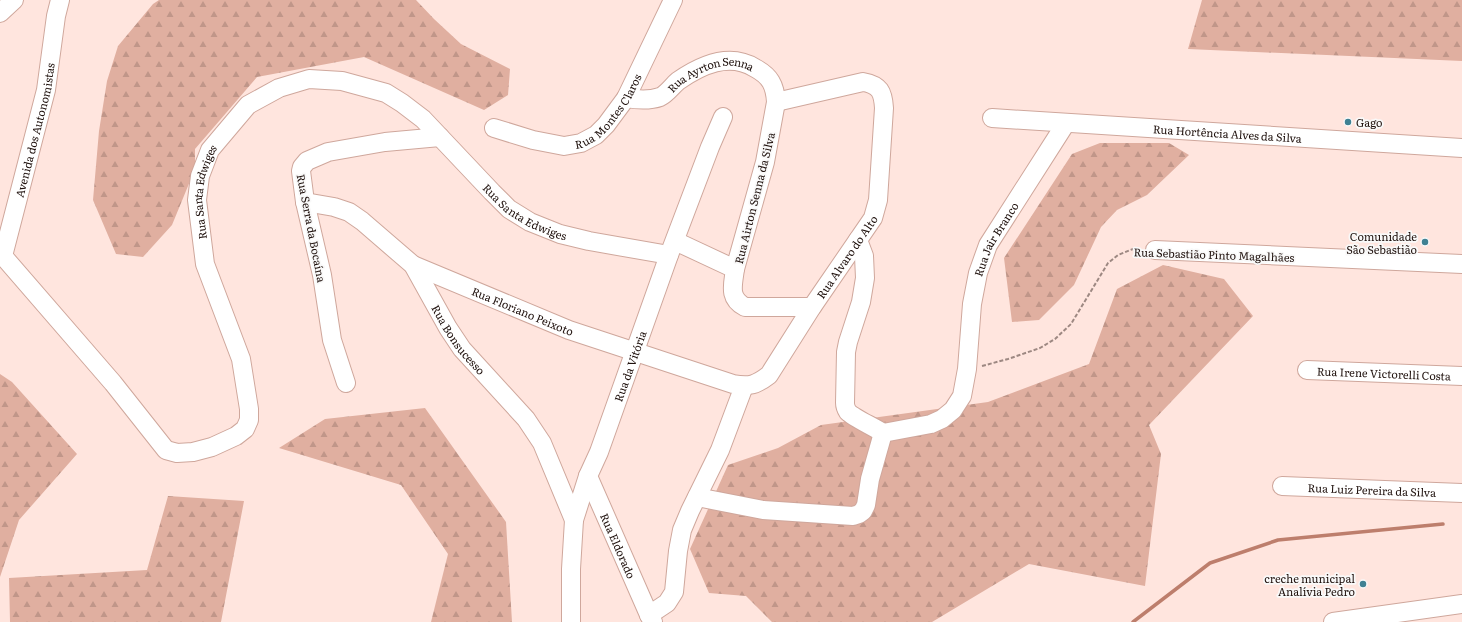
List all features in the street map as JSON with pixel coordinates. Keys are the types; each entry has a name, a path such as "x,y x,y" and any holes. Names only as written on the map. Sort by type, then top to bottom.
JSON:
{"street":[{"path":"0,13 14,0"},
{"name":"Avenida dos Autonomistas","path":"1,256 46,90 56,16 60,0"},
{"name":"Rua Montes Claros","path":"494,128 533,140 564,146 581,143 596,136 626,98 673,0"},
{"name":"Rua Ayrton Senna","path":"626,98 648,100 661,97 678,82 704,66 722,60 738,60 753,66 765,74 773,84 776,92 776,102"},
{"name":"Rua Santa Edwiges","path":"1,256 113,383 166,450 177,453 193,452 212,447 236,436 245,429 249,420 249,409 241,359 205,264 197,200 200,176 210,150 248,105 279,88 309,79 342,81 386,93 423,119 509,209 530,222 560,234 588,241 672,248 735,269"},
{"name":"Rua Alvaro do Alto","path":"744,386 759,382 770,375 812,307 873,218 878,200 884,108 884,99 879,88 872,84 863,82 776,102"},
{"name":"Rua Airton Senna da Silva","path":"735,269 765,162 776,102"},
{"name":"Rua da Vitória","path":"571,622 571,569 574,520 588,476 672,248 710,147 723,117"},
{"name":"Rua Hortência Alves da Silva","path":"992,118 1462,148"},
{"name":"Rua Jair Branco","path":"882,433 931,424 942,419 953,410 962,396 967,369 972,304 978,273 988,245 1066,123"},
{"name":"Rua Serra da Bocaína","path":"346,383 332,340 322,275 305,202 301,171 302,167 307,161 328,152 385,142 440,137"},
{"name":"Rua Bonsucesso","path":"305,202 334,207 349,212 362,221 413,265 448,328 462,349 526,419 542,443 574,520"},
{"path":"697,497 763,510 853,516 863,511 866,505 870,479 882,433 871,425 853,416 846,408 845,402 846,352 861,302 865,278 864,256 858,240"},
{"name":"Rua Sebastião Pinto Magalhães","path":"1156,250 1462,264"},
{"name":"Rua Floriano Peixoto","path":"413,265 569,330 634,352"},
{"path":"735,269 732,291 739,304 745,307 812,307"},
{"path":"634,352 733,384 744,386 720,450 682,530 678,551 674,592 667,603 651,618"},
{"name":"Rua Irene Victorelli Costa","path":"1307,370 1462,376"},
{"name":"Rua Eldorado","path":"588,476 651,618"},
{"name":"Rua Luiz Pereira da Silva","path":"1282,486 1462,493"},
{"path":"1333,622 1373,619 1462,604"}],"path":[{"name":"Rua Sebastião Pinto Magalhães","path":"967,369 1008,359 1040,348 1055,339 1071,324 1108,263 1118,255 1133,249 1156,250"}],"green space":[{"path":"159,0 416,0 461,44 510,69 508,95 484,110 364,57 257,77 195,149 195,169 172,225 143,257 116,254 93,200 99,131 107,81 118,46 153,4"},
{"path":"1202,0 1462,0 1462,61 1188,49"},
{"path":"1100,143 1169,143 1189,155 1147,195 1117,210 1101,227 1074,285 1039,320 1012,322 1004,258 1072,154"},
{"path":"1163,265 1224,279 1253,316 1149,425 1161,454 1145,586 1029,564 932,622 772,622 746,596 709,593 690,549 728,465 778,448 821,425 988,402 1089,364 1117,289"},
{"path":"0,374 12,382 77,454 19,520 0,577"},
{"path":"425,408 506,522 512,622 431,622 448,554 401,485 279,448 325,419"},
{"path":"168,496 244,501 221,622 10,622 9,578 147,570"}],"waterway":[{"path":"1133,622 1210,563 1278,540 1443,524"}],"place":[{"name":"Gago","path":"1348,122"},
{"name":"Comunidade São Sebastião","path":"1425,242"},
{"name":"creche municipal Analívia Pedro","path":"1363,584"}]}
